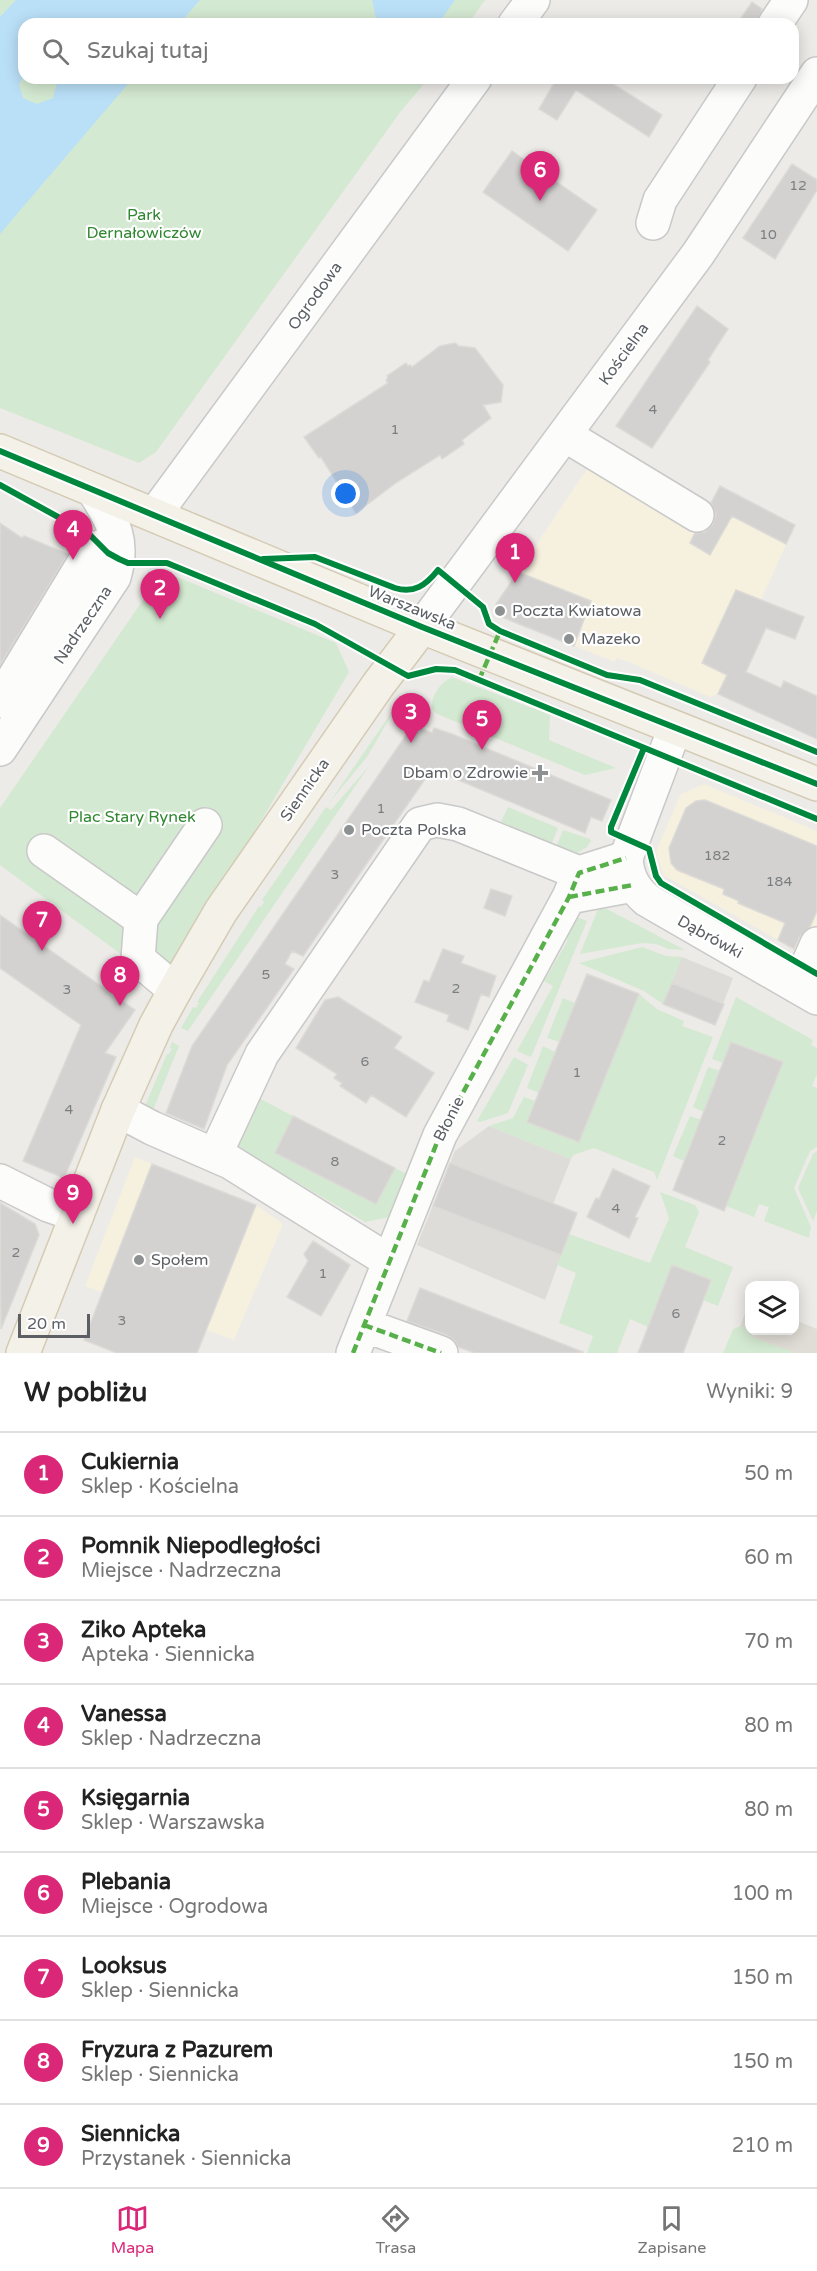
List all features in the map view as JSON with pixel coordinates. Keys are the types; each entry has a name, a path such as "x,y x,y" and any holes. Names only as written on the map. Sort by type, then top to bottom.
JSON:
{"main road":[{"name":"Warszawska","path":"0,451 422,627 817,784"},
{"name":"Siennicka","path":"23,1353 118,1110 156,1025 175,990 221,910 378,685 422,627"}],"street":[{"path":"520,18 533,0"},
{"path":"779,18 791,0"},
{"name":"Kościelna","path":"422,627 698,254 817,74"},
{"name":"Ogrodowa","path":"155,514 471,84"},
{"path":"652,223 660,200 736,84"},
{"path":"565,435 697,515"},
{"name":"Nadrzeczna","path":"0,749 111,585 118,559 117,533 94,491"},
{"path":"0,701 85,561 99,553 102,546"},
{"path":"215,1155 262,1054 420,824 437,820 447,821 574,885 630,871 675,728"},
{"path":"175,990 138,959 141,919 205,825"},
{"path":"44,851 141,919"},
{"name":"Dąbrówki","path":"630,871 646,900 808,993"},
{"name":"Błonie","path":"359,1339 440,1135 574,885"},
{"path":"808,993 817,944"},
{"path":"118,1110 152,1128 215,1155 389,1261"},
{"path":"0,1181 48,1205 77,1215"},
{"path":"359,1339 441,1353"}],"shaded area":[{"path":"589,466 696,529 720,486 795,525 718,694 710,697 626,661 616,658 615,662 499,616 496,604"},
{"path":"704,784 817,831 817,962 663,875 656,851 681,794"},
{"path":"682,957 733,978 715,1025 663,1004"},
{"path":"489,1126 571,1159 553,1204 577,1213 545,1300 417,1245 455,1151"},
{"path":"135,1157 256,1205 283,1224 234,1340 85,1286"},
{"path":"745,1314 745,1335 799,1335 799,1322 817,1329 817,1353 730,1353"}],"green space":[{"name":"Park Dernałowiczów","path":"0,0 485,0 472,18 18,18 18,84 424,84 401,111 156,452 139,463 0,408"},
{"name":"Plac Stary Rynek","path":"163,571 336,643 349,672 193,936 160,983 0,865 0,808"},
{"path":"452,677 550,715 549,740 616,768 585,775 437,714 432,709 435,694 440,686"},
{"path":"399,702 367,757 329,803"},
{"path":"369,766 188,1031 181,1028 193,1007 196,1008 199,1003 197,1002 259,906 261,907 264,902 262,900 326,807 331,810"},
{"path":"508,807 558,828 552,843 501,822"},
{"path":"563,830 591,841 587,847 569,858 555,850"},
{"path":"598,909 607,909 685,950 642,943 580,954"},
{"path":"571,915 587,921 531,1057 517,1051 553,986 544,981 567,942"},
{"path":"642,947 666,956 682,957 663,1004 644,991 579,963"},
{"path":"639,994 657,1009 684,1021 682,1026 713,1037 657,1180 654,1172 594,1148 573,1155 571,1159 489,1126 513,1118 524,1097 535,1101 527,1122 579,1142"},
{"path":"736,997 813,1040 811,1045 817,1048 817,1074 812,1086 817,1088 817,1147 810,1151 794,1188 811,1227 809,1238 764,1221 769,1207 759,1204 754,1217 726,1206 783,1062 732,1042 723,1063 712,1059"},
{"path":"563,998 575,1003 560,1042 547,1038"},
{"path":"172,1042 179,1046 153,1110 145,1106 167,1054 172,1049 170,1048"},
{"path":"543,1046 555,1052 539,1093 527,1088"},
{"path":"514,1057 528,1065 508,1113 477,1121"},
{"path":"708,1067 720,1071 704,1112 693,1107"},
{"path":"257,1097 293,1116 275,1153 376,1204 395,1168 408,1175 390,1217 365,1222 234,1146"},
{"path":"690,1116 701,1120 684,1161 673,1156"},
{"path":"817,1151 817,1211 813,1221 798,1188 813,1154"},
{"path":"660,1192 695,1205 699,1212 685,1247 733,1267 718,1306 703,1300 710,1280 672,1265 648,1327 630,1319 617,1353 587,1353 593,1336 559,1323 576,1273 557,1265 569,1234 650,1263 669,1218"},
{"path":"741,1326 745,1328 745,1335 795,1353 723,1353 733,1329"}],"water":[{"path":"16,0 200,0 184,18 18,18 18,84 23,98 37,104 53,98 57,84 128,84 0,234 0,17"},
{"path":"372,0 455,0 442,18 376,18"}],"building":[{"path":"752,2 762,9 758,18 741,18"},
{"path":"554,84 613,84 662,115 649,137 576,90 557,120 539,109"},
{"path":"512,151 597,210 568,251 483,192"},
{"path":"792,164 817,180 817,190 775,259 743,238"},
{"path":"697,306 728,329 708,360 710,362 652,448 616,426"},
{"path":"455,343 459,346 475,348 503,385 501,402 483,405 491,418 462,440 464,444 442,459 440,455 397,482 356,513 321,457 319,458 304,437 388,383 387,376 406,363 412,367 440,346"},
{"path":"720,486 795,525 786,544 732,516 710,555 690,543 695,533 705,532 713,524 716,515 711,503"},
{"path":"0,523 22,538 24,536 68,554 0,665"},
{"path":"518,572 591,601 574,646 499,616 496,604"},
{"path":"736,590 804,617 795,639 766,628 746,672 781,688 784,681 817,696 817,739 718,694 727,675 702,663"},
{"path":"413,725 432,733 434,728 452,734 611,800 602,821 591,817 585,833 432,769 303,956 292,951 285,964 294,969 227,1065 204,1129 166,1113 192,1046"},
{"path":"705,800 817,846 817,911 810,927 800,936 794,949 778,940 785,923 738,903 739,901 723,894 724,889 677,870 671,863 669,848 686,808 696,801"},
{"path":"491,889 512,896 505,916 484,908"},
{"path":"0,915 135,1010 105,1053 116,1057 64,1178 23,1161 81,1025 0,968"},
{"path":"443,949 464,956 461,963 496,976 489,997 481,994 468,1030 447,1021 449,1015 415,1002 424,980 429,982"},
{"path":"587,974 639,994 579,1142 527,1122"},
{"path":"672,983 724,1004 715,1025 663,1004"},
{"path":"338,997 402,1037 394,1048 434,1073 406,1117 371,1095 366,1103 340,1086 342,1083 334,1078 337,1074 296,1048 325,1000"},
{"path":"731,1042 783,1062 724,1211 673,1190"},
{"path":"293,1116 395,1168 376,1204 275,1153"},
{"path":"450,1163 577,1213 561,1255 433,1206"},
{"path":"152,1164 256,1205 197,1353 117,1353 84,1340"},
{"path":"613,1169 650,1186 635,1217 638,1218 629,1238 587,1217 596,1198 599,1199"},
{"path":"0,1203 35,1224 39,1235 1,1329"},
{"path":"313,1241 350,1265 321,1316 287,1297 308,1261 304,1254"},
{"path":"672,1265 711,1280 683,1353 638,1353"},
{"path":"420,1288 583,1353 475,1353 458,1347 455,1341 447,1335 407,1321"}],"marked path":[{"path":"479,680 500,631"},
{"path":"353,1353 440,1135 569,897 579,873 626,858"},
{"path":"569,897 633,885"},
{"path":"364,1325 441,1353"}],"cycle path":[{"path":"0,451 422,627 817,784"},
{"path":"0,485 89,534 108,553 128,563 167,563 315,624 408,676 436,669 455,670 817,819"},
{"path":"263,559 315,557 402,590 419,587 438,570 483,607 489,624 500,631 607,675 640,680 817,752"},
{"path":"644,748 611,827 611,832 649,849 656,876 661,883 817,974"}],"place":[{"name":"Plebania","path":"540,201"},
{"name":"Vanessa","path":"73,560"},
{"name":"Cukiernia","path":"515,583"},
{"name":"Poczta Kwiatowa","path":"500,611"},
{"name":"Pomnik Niepodległości","path":"160,619"},
{"name":"Mazeko","path":"569,639"},
{"name":"Ziko Apteka","path":"411,743"},
{"name":"Księgarnia","path":"482,750"},
{"name":"Dbam o Zdrowie","path":"540,773"},
{"name":"Poczta Polska","path":"349,830"},
{"name":"Looksus","path":"42,951"},
{"name":"Fryzura z Pazurem","path":"120,1006"},
{"name":"Siennicka","path":"73,1224"},
{"name":"Społem","path":"139,1260"}]}
